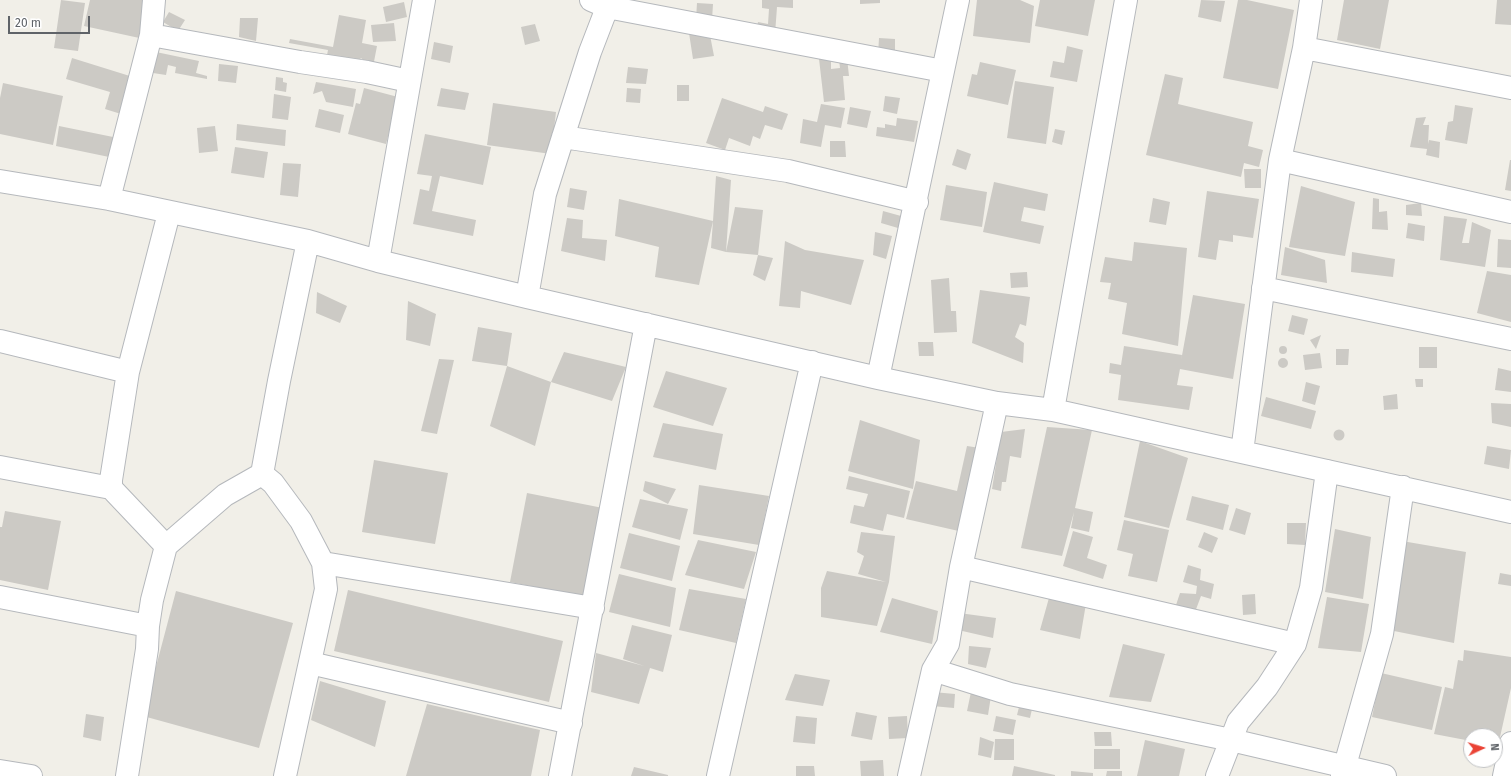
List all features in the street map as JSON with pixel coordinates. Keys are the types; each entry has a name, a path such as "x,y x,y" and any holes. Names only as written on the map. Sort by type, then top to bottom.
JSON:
{"street":[{"path":"109,199 151,35 154,0"},
{"path":"378,261 424,0"},
{"path":"878,378 917,202 958,0"},
{"path":"1053,410 1126,0"},
{"path":"1242,452 1280,160 1304,48 1311,0"},
{"path":"527,297 545,194 603,2 944,71"},
{"path":"151,35 300,62 367,72 409,81"},
{"path":"1304,48 1511,88"},
{"path":"563,138 788,172 917,202"},
{"path":"1280,160 1511,212"},
{"path":"0,181 109,199 308,242 378,261 527,297 878,378 997,403 1053,410 1511,512"},
{"path":"111,488 128,372 170,213"},
{"path":"262,474 279,381 308,242"},
{"path":"1263,288 1511,339"},
{"path":"560,776 646,324"},
{"path":"0,341 128,372"},
{"path":"718,776 812,362"},
{"path":"909,776 933,670 948,644 961,567 997,403"},
{"path":"0,467 111,488 166,546"},
{"path":"1217,776 1238,722 1267,687 1295,644 1311,588 1327,471"},
{"path":"127,776 147,649 148,626 152,600 166,546 225,495 262,474"},
{"path":"262,474 274,482 289,504 323,563 326,589 285,776"},
{"path":"1343,771 1382,634 1403,487"},
{"path":"323,563 593,608"},
{"path":"961,567 1295,644"},
{"path":"0,597 148,626"},
{"path":"310,663 571,723"},
{"path":"933,670 1010,694 1231,740 1343,771 1385,776"},
{"path":"1504,776 1511,743"},
{"path":"0,771 31,776"}],"building":[{"path":"61,0 85,3 78,51 54,48"},
{"path":"90,0 152,0 144,39 84,26"},
{"path":"762,0 793,0 793,8 777,7 775,34 756,32 758,22 768,24 769,9 762,8"},
{"path":"860,0 880,0 880,3 860,4"},
{"path":"977,0 1020,0 1034,6 1030,43 973,36"},
{"path":"1040,0 1095,0 1088,36 1035,26"},
{"path":"1201,0 1225,1 1221,22 1198,17"},
{"path":"1238,0 1247,0 1294,10 1278,89 1223,78"},
{"path":"1344,0 1389,0 1380,49 1337,40"},
{"path":"1497,0 1511,0 1511,25 1495,24"},
{"path":"404,2 407,17 386,22 383,7"},
{"path":"697,3 713,4 712,20 696,19"},
{"path":"169,12 185,20 178,31 163,22"},
{"path":"339,15 366,20 362,43 377,46 372,72 361,70 363,60 361,58 357,65 326,60 328,50 289,43 290,39 333,47"},
{"path":"240,18 258,18 256,41 239,37"},
{"path":"394,23 396,41 373,42 371,25"},
{"path":"535,24 540,41 525,45 521,27"},
{"path":"709,30 714,56 693,59 689,33"},
{"path":"879,38 895,39 895,56 878,55"},
{"path":"434,42 453,46 450,63 431,59"},
{"path":"1067,46 1083,50 1077,82 1050,77 1053,61 1064,63"},
{"path":"156,52 199,61 196,73 207,76 207,79 175,73 176,67 168,65 166,75 153,73"},
{"path":"72,58 133,77 121,114 105,109 110,92 66,79"},
{"path":"847,58 849,76 843,76 845,100 824,102 819,59 831,59 831,69 840,68 839,59"},
{"path":"980,62 1016,70 1008,105 967,96 972,74 977,75"},
{"path":"219,64 238,66 236,83 218,81"},
{"path":"628,67 648,69 646,84 626,83"},
{"path":"1165,74 1183,78 1178,104 1253,122 1248,146 1263,150 1259,167 1244,163 1241,177 1146,155"},
{"path":"276,77 283,78 283,82 287,83 286,92 275,90"},
{"path":"1015,81 1054,87 1046,144 1007,138"},
{"path":"316,82 356,89 353,107 326,102 322,91 313,94"},
{"path":"3,83 63,96 53,145 0,134 0,98"},
{"path":"677,85 689,85 689,101 677,101"},
{"path":"364,88 398,97 386,144 348,134 356,103 360,104"},
{"path":"441,88 469,93 465,110 437,106"},
{"path":"627,88 641,89 640,103 626,102"},
{"path":"274,94 291,97 288,120 272,118"},
{"path":"885,96 900,98 897,114 883,111"},
{"path":"722,98 763,112 765,106 788,114 782,130 765,125 760,139 753,136 750,146 729,138 725,150 706,143"},
{"path":"493,103 556,112 551,154 487,145"},
{"path":"821,104 845,108 841,128 825,125 821,147 800,143 803,119 817,122"},
{"path":"1455,105 1473,108 1467,144 1445,140 1448,122 1453,121"},
{"path":"850,107 871,111 867,128 847,124"},
{"path":"319,109 344,115 340,133 315,127"},
{"path":"1426,117 1423,125 1429,125 1428,144 1429,140 1440,142 1439,158 1426,155 1427,149 1410,147 1416,118"},
{"path":"897,118 918,121 914,142 876,136 877,127 885,128 885,124 896,126"},
{"path":"237,124 286,130 285,146 236,140"},
{"path":"59,126 118,138 114,158 56,146"},
{"path":"215,126 218,151 199,153 197,128"},
{"path":"1055,129 1065,131 1062,145 1052,142"},
{"path":"425,134 491,147 483,185 440,176 432,211 476,220 473,236 413,224 420,189 429,191 432,176 417,174"},
{"path":"830,141 845,141 846,157 830,157"},
{"path":"235,147 268,152 264,178 231,173"},
{"path":"957,149 971,154 966,170 952,165"},
{"path":"1511,160 1511,191 1505,190"},
{"path":"283,163 301,164 298,197 280,195"},
{"path":"1244,169 1261,169 1261,188 1245,188"},
{"path":"716,176 731,180 726,252 711,248"},
{"path":"994,182 1048,194 1045,211 1024,207 1021,221 1044,226 1040,244 983,232"},
{"path":"946,185 987,192 982,227 940,220"},
{"path":"1301,186 1355,202 1345,256 1289,247"},
{"path":"570,188 587,191 584,210 567,207"},
{"path":"1207,191 1259,199 1253,238 1233,235 1233,242 1219,240 1216,260 1198,257"},
{"path":"1153,198 1170,202 1166,225 1149,222"},
{"path":"1373,198 1379,199 1379,212 1387,211 1388,230 1372,229"},
{"path":"619,199 713,221 699,285 655,277 659,247 615,236"},
{"path":"1421,203 1422,216 1406,215 1406,205"},
{"path":"735,207 763,210 758,255 726,252"},
{"path":"883,211 901,216 898,228 881,223"},
{"path":"1444,216 1467,219 1462,243 1469,243 1472,222 1491,230 1485,267 1440,260"},
{"path":"567,218 583,220 582,238 607,240 605,261 561,251"},
{"path":"1408,223 1425,226 1424,241 1406,238"},
{"path":"875,232 892,236 886,259 873,255"},
{"path":"1498,239 1511,240 1511,268 1497,267"},
{"path":"785,241 805,250 864,260 851,305 801,291 800,308 779,306"},
{"path":"1134,242 1187,248 1178,346 1122,334 1127,303 1108,299 1111,283 1100,282 1105,257 1132,261"},
{"path":"1285,247 1325,260 1327,283 1281,275"},
{"path":"1352,252 1395,259 1393,277 1351,272"},
{"path":"758,255 773,258 765,281 753,275"},
{"path":"1487,271 1511,275 1511,322 1477,313"},
{"path":"1027,272 1028,287 1011,288 1010,273"},
{"path":"949,278 951,311 956,311 957,332 934,333 931,280"},
{"path":"980,290 1030,297 1026,326 1020,324 1015,337 1024,343 1023,363 972,343"},
{"path":"317,292 347,306 340,323 316,313"},
{"path":"1193,295 1245,304 1233,379 1180,369 1177,385 1193,387 1189,410 1118,400 1121,375 1109,373 1110,363 1121,365 1124,346 1182,355 1181,361"},
{"path":"408,301 436,314 430,346 406,340"},
{"path":"1292,315 1308,319 1304,335 1288,331"},
{"path":"478,327 512,333 507,366 472,361"},
{"path":"1321,335 1316,349 1310,340"},
{"path":"918,342 933,342 934,356 919,356"},
{"path":"1281,346 1285,346 1287,350 1285,354 1281,354 1279,352 1279,348"},
{"path":"1419,347 1437,347 1437,368 1419,368"},
{"path":"1336,349 1349,349 1348,365 1336,365"},
{"path":"564,352 626,367 612,401 551,382"},
{"path":"1320,353 1322,368 1305,370 1303,355"},
{"path":"1281,358 1285,358 1288,363 1285,368 1281,368 1278,365 1278,361"},
{"path":"439,359 454,360 437,434 421,431"},
{"path":"507,366 551,382 535,446 490,426"},
{"path":"1498,368 1511,371 1511,392 1495,390"},
{"path":"666,371 727,388 713,426 653,407"},
{"path":"1415,379 1423,379 1423,387 1416,387"},
{"path":"1306,382 1320,386 1315,405 1302,401"},
{"path":"1397,394 1398,409 1384,410 1383,396"},
{"path":"1266,397 1316,411 1311,429 1261,416"},
{"path":"1491,403 1511,404 1511,427 1492,423"},
{"path":"860,420 920,440 913,489 848,471"},
{"path":"663,423 723,434 716,470 653,457"},
{"path":"1047,427 1092,430 1075,508 1093,512 1089,532 1071,528 1074,512 1062,556 1021,548"},
{"path":"1025,429 1021,458 1010,456 1006,482 1002,482 1001,491 992,489 1001,432"},
{"path":"1339,429 1343,431 1345,435 1343,439 1339,441 1335,439 1333,435 1335,431"},
{"path":"1140,441 1188,458 1169,528 1124,517"},
{"path":"967,446 980,448 963,532 906,519 916,481 957,491"},
{"path":"1487,446 1511,450 1509,469 1484,464"},
{"path":"374,460 448,473 435,544 362,532"},
{"path":"849,476 910,491 904,518 887,514 883,531 850,523 854,505 864,507 868,494 846,489"},
{"path":"645,481 676,489 668,504 643,491"},
{"path":"699,485 769,496 759,545 693,534"},
{"path":"527,493 603,508 586,597 510,582"},
{"path":"1192,496 1229,505 1223,530 1186,520"},
{"path":"640,499 688,509 680,540 632,527"},
{"path":"1236,508 1251,513 1245,535 1229,530"},
{"path":"5,511 61,521 48,590 0,580 0,527 2,527"},
{"path":"1124,520 1169,530 1157,582 1128,576 1133,554 1117,550"},
{"path":"1287,523 1306,523 1305,545 1287,544"},
{"path":"1335,529 1371,537 1363,599 1325,592"},
{"path":"1073,531 1093,537 1087,558 1107,565 1103,579 1063,566"},
{"path":"861,532 895,536 889,582 877,626 821,617 821,588 827,571 886,582 858,574 864,556 857,552"},
{"path":"1204,532 1218,538 1212,553 1198,547"},
{"path":"629,533 680,546 672,581 620,568"},
{"path":"698,540 756,552 744,589 685,575"},
{"path":"1402,541 1466,552 1454,643 1389,630"},
{"path":"1188,565 1201,569 1200,580 1214,584 1211,599 1201,596 1195,612 1175,608 1180,593 1196,594 1197,586 1183,582"},
{"path":"1500,573 1511,575 1511,586 1498,584"},
{"path":"619,574 676,588 670,627 609,612"},
{"path":"1054,580 1089,586 1080,639 1040,630"},
{"path":"689,589 746,599 736,643 679,630"},
{"path":"348,590 563,641 549,702 334,651"},
{"path":"176,591 293,623 259,748 143,716"},
{"path":"1255,594 1256,614 1243,615 1242,595"},
{"path":"1327,597 1369,604 1361,652 1318,648"},
{"path":"892,598 938,611 932,644 880,632"},
{"path":"959,613 996,618 993,638 958,630"},
{"path":"632,625 672,635 663,672 650,668 639,704 591,692 596,653 644,666 623,659"},
{"path":"1123,644 1165,654 1151,702 1109,697"},
{"path":"969,646 991,648 986,668 968,664"},
{"path":"1464,650 1511,657 1511,688 1502,728 1463,728 1463,739 1434,734 1445,687 1453,689 1458,660 1463,661"},
{"path":"1381,673 1442,687 1432,730 1372,717"},
{"path":"795,674 830,680 823,706 785,700"},
{"path":"320,681 386,701 375,747 311,720"},
{"path":"933,692 955,694 954,708 932,706"},
{"path":"971,692 991,696 988,715 967,711"},
{"path":"427,704 540,730 531,776 406,776"},
{"path":"1019,707 1032,709 1030,718 1017,715"},
{"path":"856,712 877,716 872,740 851,736"},
{"path":"86,714 104,717 101,741 83,737"},
{"path":"796,716 817,718 815,744 793,742"},
{"path":"907,716 908,738 889,739 888,717"},
{"path":"996,716 1016,720 1013,735 993,731"},
{"path":"1094,732 1111,732 1112,746 1095,746"},
{"path":"980,737 994,742 991,758 978,755"},
{"path":"995,739 1014,739 1014,760 994,760"},
{"path":"1145,740 1185,749 1179,776 1137,776"},
{"path":"1094,749 1120,749 1120,769 1094,769"},
{"path":"883,760 884,776 861,776 860,761"},
{"path":"796,766 814,766 815,776 796,776"},
{"path":"1014,766 1055,775 1055,776 1012,776"},
{"path":"634,767 668,775 668,776 631,776"},
{"path":"1071,771 1093,773 1093,776 1071,776"},
{"path":"1107,771 1122,771 1122,776 1106,776"}]}
